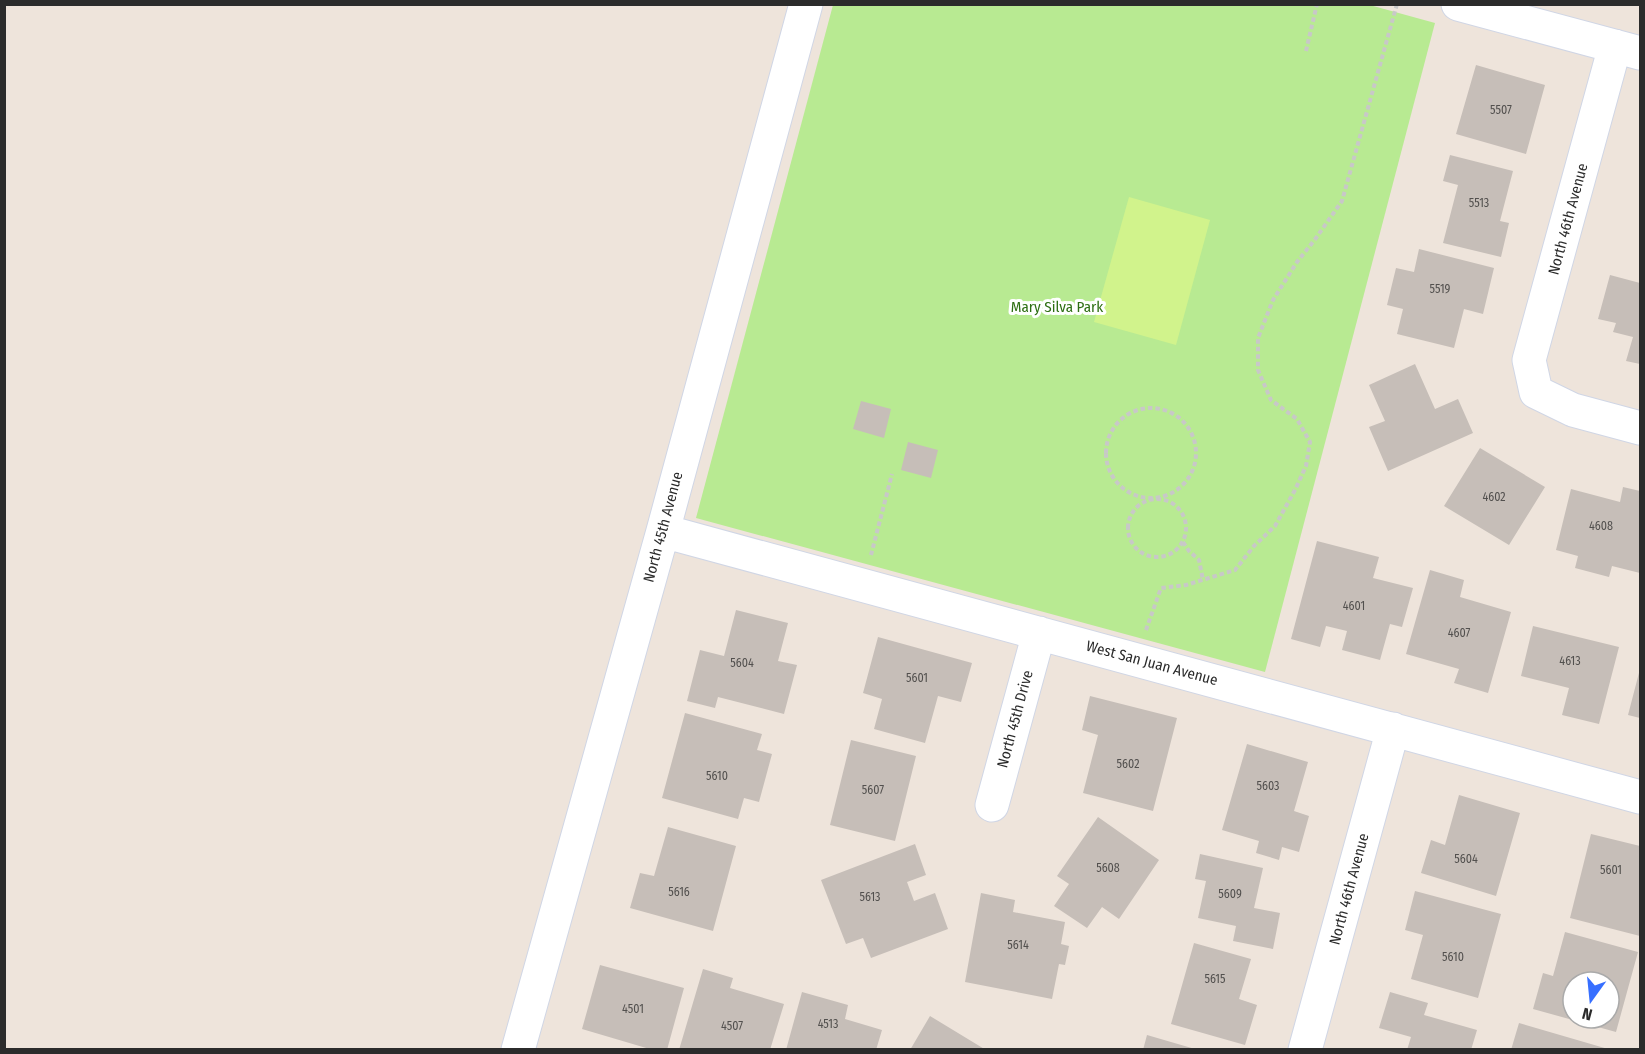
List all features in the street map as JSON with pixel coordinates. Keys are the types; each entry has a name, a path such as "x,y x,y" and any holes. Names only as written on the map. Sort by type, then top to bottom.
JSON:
{"street":[{"name":"North 45th Avenue","path":"518,1050 663,531 806,4"},
{"path":"1458,4 1628,49"},
{"name":"North 46th Avenue","path":"1628,49 1529,360 1536,392 1573,410 1641,428"},
{"name":"West San Juan Avenue","path":"663,531 1641,797"},
{"name":"North 45th Drive","path":"992,805 1039,633"},
{"name":"North 46th Avenue","path":"1305,1050 1393,729"}],"path":[{"path":"1306,51 1317,4"},
{"path":"1139,660 1161,588 1186,585 1235,570 1254,546 1275,526 1306,466 1310,442 1297,419 1271,400 1258,370 1258,338 1273,300 1297,262 1342,201 1397,4"},
{"path":"1157,498 1140,504 1133,512 1128,526 1130,539 1138,550 1158,557 1172,553 1183,542 1186,533 1180,509 1167,501 1157,498 1136,496 1123,489 1109,470 1105,454 1108,439 1115,425 1125,416 1144,408 1160,409 1176,415 1188,426 1195,440 1197,455 1193,471 1184,484 1172,494 1157,498"},
{"path":"863,585 892,474"},
{"path":"1183,542 1199,560 1203,580"}],"green space":[{"name":"Mary Silva Park","path":"1366,4 1435,23 1265,672 696,518 833,5"},
{"path":"1129,197 1210,220 1176,345 1094,322"}],"building":[{"path":"1476,65 1545,85 1526,154 1456,134"},
{"path":"1450,155 1513,171 1500,221 1509,223 1501,257 1443,243 1458,185 1443,181"},
{"path":"1419,249 1494,268 1483,314 1464,309 1454,348 1397,334 1403,309 1387,305 1396,268 1414,272"},
{"path":"1610,275 1640,283 1640,364 1626,361 1633,337 1613,332 1616,323 1598,319"},
{"path":"1415,364 1435,409 1458,399 1473,433 1388,471 1369,427 1385,421 1369,385"},
{"path":"861,401 891,409 884,438 853,429"},
{"path":"908,442 938,450 931,478 901,470"},
{"path":"1480,448 1545,487 1509,545 1444,506"},
{"path":"1623,487 1640,491 1640,573 1612,566 1609,577 1575,568 1578,556 1556,550 1571,489 1620,502"},
{"path":"1317,541 1379,557 1373,578 1413,588 1402,627 1390,624 1380,660 1342,650 1347,631 1326,626 1320,647 1291,639"},
{"path":"1430,570 1464,580 1460,597 1511,612 1488,693 1454,683 1459,669 1406,654"},
{"path":"736,610 788,623 778,661 797,665 784,714 718,697 715,708 687,701 700,650 724,656"},
{"path":"1533,626 1619,647 1599,724 1562,715 1569,688 1521,676"},
{"path":"878,637 972,663 961,702 938,696 925,743 874,729 882,699 863,693"},
{"path":"1640,669 1640,718 1628,715"},
{"path":"1090,696 1177,718 1153,811 1083,793 1098,735 1082,730"},
{"path":"685,713 762,734 757,750 772,754 759,802 744,798 738,819 662,798"},
{"path":"851,740 916,756 895,841 830,825"},
{"path":"1247,744 1308,762 1294,811 1309,816 1299,852 1282,847 1279,860 1256,853 1259,841 1222,830"},
{"path":"1459,795 1520,813 1496,896 1421,873 1431,840 1445,845"},
{"path":"1098,817 1159,860 1119,919 1102,907 1087,928 1054,906 1069,884 1057,876"},
{"path":"668,827 736,846 713,931 630,908 640,873 654,876"},
{"path":"1591,834 1640,846 1640,936 1570,918"},
{"path":"915,844 926,875 907,882 914,901 935,893 948,929 871,958 863,938 846,944 821,880"},
{"path":"1200,854 1263,868 1254,908 1280,913 1273,949 1233,941 1236,926 1198,918 1206,881 1195,879"},
{"path":"1415,891 1501,914 1478,998 1411,979 1423,935 1405,930"},
{"path":"981,893 1015,900 1013,912 1065,922 1061,944 1069,946 1065,965 1059,964 1052,999 965,982"},
{"path":"1565,932 1638,952 1621,1014 1621,970 1561,970 1561,1017 1533,1009 1543,973 1553,976"},
{"path":"1194,943 1251,959 1239,999 1257,1005 1245,1045 1171,1024"},
{"path":"600,965 684,988 667,1050 653,1050 582,1029"},
{"path":"703,969 733,978 730,988 784,1004 770,1050 679,1050"},
{"path":"802,992 848,1005 845,1019 882,1030 876,1050 786,1050"},
{"path":"1390,992 1428,1003 1424,1015 1477,1030 1471,1050 1407,1050 1411,1037 1379,1028"},
{"path":"930,1016 986,1050 910,1050"},
{"path":"1519,1023 1608,1049 1608,1050 1511,1050"},
{"path":"1147,1035 1195,1049 1195,1050 1143,1050"}]}
